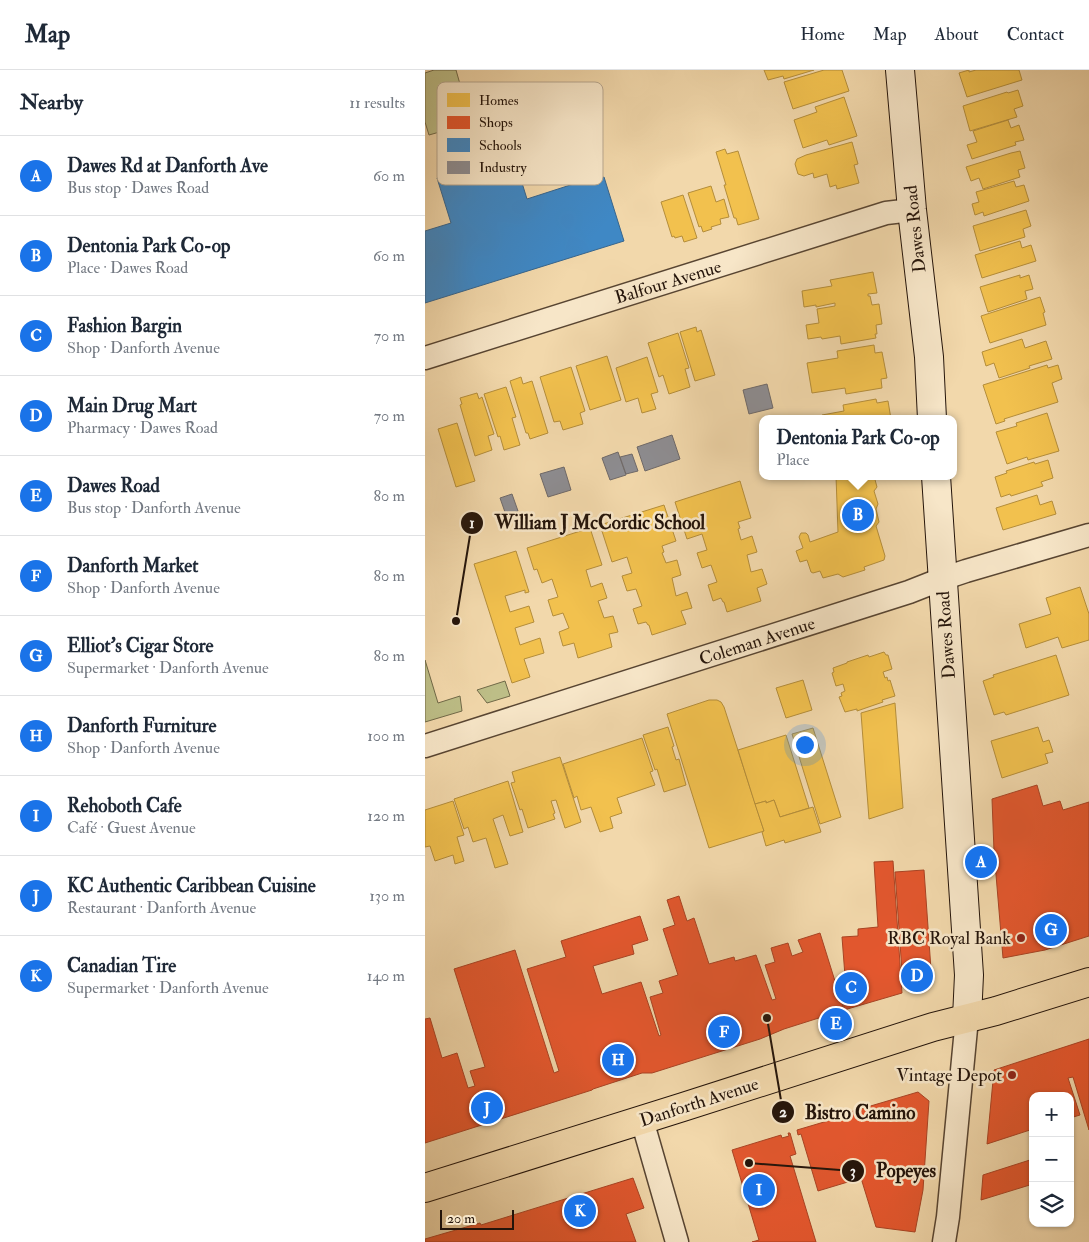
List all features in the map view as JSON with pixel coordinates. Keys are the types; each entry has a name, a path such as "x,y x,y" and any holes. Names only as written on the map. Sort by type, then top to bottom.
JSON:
{"main road":[{"name":"Danforth Avenue","path":"425,1188 933,1027 1089,982"}],"street":[{"name":"Dawes Road","path":"900,70 912,210 929,357 932,415"},
{"name":"Balfour Avenue","path":"425,358 886,213 912,210"},
{"name":"Dawes Road","path":"936,480 969,974 967,1018 944,1242"},
{"name":"Coleman Avenue","path":"425,746 909,592 942,579 1089,535"},
{"path":"642,1120 677,1242"}],"green space":[{"path":"434,70 456,70 459,82 437,82 437,133 429,135 425,122 425,73"},
{"path":"425,660 438,703 460,696 462,711 425,722"},
{"path":"505,681 510,696 487,703 477,690"}],"building: Homes":[{"path":"764,70 814,70 784,79 783,76 768,80"},
{"path":"824,70 842,70 849,91 793,109 784,82"},
{"path":"969,70 969,72 976,70 1019,70 1022,80 967,97 959,73"},
{"path":"1018,90 1023,106 1014,109 1017,117 970,131 963,106"},
{"path":"844,97 857,136 829,145 827,140 803,148 794,120 817,112 815,107"},
{"path":"1008,120 1011,128 1019,125 1024,140 1015,142 1016,145 972,159 967,145 977,142 973,131"},
{"path":"852,142 858,164 854,165 859,183 837,189 836,185 830,187 827,174 814,178 813,173 804,176 798,174 795,164 797,159"},
{"path":"725,149 727,154 738,151 759,219 738,225 736,218 734,218 716,152"},
{"path":"1020,151 1025,168 1018,170 1020,177 983,189 979,178 971,181 966,167"},
{"path":"1014,181 1016,187 1024,185 1029,201 984,216 983,212 975,215 972,204 979,202 976,192"},
{"path":"711,186 716,202 724,199 729,217 720,219 721,224 703,232 701,226 699,227 688,193"},
{"path":"683,195 697,238 684,242 682,236 672,237 661,202"},
{"path":"1026,210 1031,226 1023,229 1025,237 980,251 973,226"},
{"path":"1020,241 1022,248 1031,245 1036,261 982,278 975,255"},
{"path":"873,272 877,293 868,294 868,296 870,296 872,305 879,304 882,324 876,325 876,338 841,344 840,336 808,339 806,325 819,323 817,309 835,306 835,303 816,307 816,305 804,307 802,291 832,286 830,280"},
{"path":"1020,275 1020,278 1029,275 1033,289 1025,291 1027,299 988,312 980,287"},
{"path":"1040,297 1045,312 1043,313 1046,325 990,343 981,316"},
{"path":"696,327 697,332 701,330 715,375 695,381 680,332"},
{"path":"678,333 689,368 685,369 690,387 669,394 663,375 659,377 648,343"},
{"path":"1022,339 1025,348 1046,341 1052,359 999,378 994,363 986,366 982,352"},
{"path":"874,345 875,353 882,352 887,378 881,379 882,388 846,394 845,388 812,393 807,363 838,358 837,351"},
{"path":"607,356 621,400 590,410 576,366"},
{"path":"647,357 658,392 651,394 656,409 642,413 638,398 626,402 616,368"},
{"path":"1047,365 1048,368 1058,365 1062,379 1052,383 1058,402 1004,419 1005,421 996,424 983,385"},
{"path":"571,367 585,411 580,413 583,424 563,430 560,421 554,422 540,377"},
{"path":"521,377 523,384 532,381 548,433 530,439 528,433 526,433 510,381"},
{"path":"506,387 516,417 512,418 520,445 504,450 484,394"},
{"path":"477,393 479,399 482,397 494,434 488,436 492,450 475,456 460,405 462,404 460,398"},
{"path":"876,399 877,403 888,401 890,415 822,415 844,411 843,405"},
{"path":"1047,413 1059,451 1028,460 1027,457 1007,464 996,432 1017,426 1016,423"},
{"path":"457,423 475,481 456,487 438,429"},
{"path":"1048,460 1053,478 1041,482 1043,486 1011,496 1010,494 1001,497 995,477 1007,473 1006,471 1034,462 1035,464"},
{"path":"836,480 875,480 877,487 874,491 878,504 876,509 879,522 876,526 885,556 884,560 864,567 865,570 843,577 838,574 823,578 820,571 811,572 807,560 800,562 796,551 803,548 799,537 801,533 808,535 810,542 838,532"},
{"path":"740,481 751,518 738,522 740,528 738,529 741,540 752,536 757,552 747,555 751,572 762,569 767,584 757,588 761,601 727,612 721,598 713,601 708,585 717,582 711,565 702,568 697,553 707,550 702,534 687,539 675,502"},
{"path":"1037,495 1040,505 1052,501 1056,514 1003,530 996,508"},
{"path":"664,505 676,541 662,546 664,552 662,553 666,563 677,560 681,575 672,578 676,596 687,592 692,608 681,611 686,624 652,635 646,622 638,624 633,609 642,606 636,589 627,591 622,576 632,573 627,557 612,562 600,525"},
{"path":"590,528 602,565 586,570 591,587 602,583 607,598 598,601 604,618 613,616 618,632 609,634 612,647 578,658 574,643 563,646 559,632 569,628 563,613 553,616 548,600 558,597 552,579 542,583 537,569 534,570 527,548"},
{"path":"516,551 529,592 525,593 525,590 505,596 510,612 529,606 534,622 515,628 520,645 540,638 544,653 524,659 530,677 512,683 474,564"},
{"path":"1080,587 1089,614 1089,640 1062,648 1058,637 1026,648 1019,624 1051,614 1046,598"},
{"path":"884,652 888,655 892,669 883,672 885,678 887,677 888,681 890,680 895,696 857,711 857,709 845,712 839,697 845,691 843,684 836,686 832,673 834,672 833,668 868,655 869,657"},
{"path":"1056,655 1069,695 1006,715 1004,712 994,715 983,681 994,677 993,675"},
{"path":"803,680 812,710 786,718 776,688"},
{"path":"709,700 717,700 724,707 764,831 709,848 667,714"},
{"path":"895,703 903,808 869,819 861,713"},
{"path":"668,727 676,760 679,759 686,785 664,792 643,735"},
{"path":"1038,727 1043,742 1049,740 1053,752 1045,754 1048,763 1002,778 991,741"},
{"path":"813,728 841,817 820,824 792,734"},
{"path":"786,735 809,808 780,817 774,800 755,804 738,750"},
{"path":"642,738 653,771 650,772 655,785 617,798 622,813 610,817 613,828 600,832 591,807 581,810 577,796 574,798 563,764"},
{"path":"560,757 581,822 565,828 556,800 551,801 555,819 528,828 511,783 515,782 512,772"},
{"path":"508,781 523,832 510,836 503,815 493,819 508,864 495,868 486,838 473,842 468,827 464,829 454,799"},
{"path":"774,800 780,817 813,807 821,832 785,843 784,840 766,846 762,832 764,831 755,804"},
{"path":"453,801 464,835 457,837 464,861 455,864 453,855 435,861 430,846 425,847 425,810"}],"building: Shops":[{"path":"1037,785 1043,806 1060,801 1063,810 1089,802 1089,936 1045,950 1003,958 994,851 992,799"},
{"path":"893,861 902,993 844,1010 842,976 845,976 842,937 858,936 858,929 878,927 874,862"},
{"path":"924,870 932,984 903,986 895,872"},
{"path":"679,896 687,921 694,918 709,964 734,957 735,961 756,955 772,1000 776,999 765,965 775,962 771,948 788,943 792,956 803,952 798,940 820,933 844,1010 784,1029 760,1039 652,1073 642,1073 425,1143 425,1019 430,1018 442,1058 457,1053 468,1088 475,1086 470,1071 485,1067 454,969 515,950 554,1073 559,1071 527,969 566,957 561,941 640,916 648,940 632,945 634,954 593,966 602,994 641,982 659,1036 661,1035 650,997 663,993 659,981 678,975 663,929 675,925 667,900"},
{"path":"1089,1039 1089,1130 1073,1077 1068,1078 1073,1092 1029,1092 1029,1130 987,1144 994,1070"},
{"path":"918,1092 929,1101 923,1190 915,1232 876,1227 861,1178 818,1191 801,1134 798,1135 797,1130"},
{"path":"1074,1096 1080,1115 1074,1117"},
{"path":"788,1133 790,1133 796,1154 790,1156 816,1242 752,1242 759,1240 732,1150 781,1135 782,1138 789,1136"},
{"path":"1029,1160 1029,1185 981,1200 983,1175"},
{"path":"633,1178 644,1208 626,1214 636,1242 425,1242 425,1239 480,1223 481,1225"}],"building: Schools":[{"path":"604,177 624,241 425,303 425,231 451,223 439,185 523,185 527,199 570,185 603,185"}],"building: Industry":[{"path":"767,384 773,408 749,414 743,390"},
{"path":"672,435 680,459 645,471 637,447"},
{"path":"618,452 626,475 610,480 602,458"},
{"path":"632,454 638,471 626,474 620,457"},
{"path":"564,467 571,490 548,497 540,474"},
{"path":"512,494 518,511 506,515 500,498"}],"place":[{"name":"Dentonia Park Co-op","path":"858,515"},
{"name":"William J McCordic School","path":"456,621"},
{"name":"Dawes Rd at Danforth Ave","path":"981,862"},
{"name":"Elliot's Cigar Store","path":"1051,930"},
{"name":"RBC Royal Bank","path":"1021,938"},
{"name":"Main Drug Mart","path":"917,976"},
{"name":"Fashion Bargin","path":"851,988"},
{"name":"Bistro Camino","path":"767,1018"},
{"name":"Dawes Road","path":"836,1024"},
{"name":"Danforth Market","path":"724,1032"},
{"name":"Danforth Furniture","path":"618,1060"},
{"name":"Vintage Depot","path":"1012,1075"},
{"name":"KC Authentic Caribbean Cuisine","path":"487,1108"},
{"name":"Popeyes","path":"749,1163"},
{"name":"Rehoboth Cafe","path":"759,1190"},
{"name":"Canadian Tire","path":"580,1211"}]}
